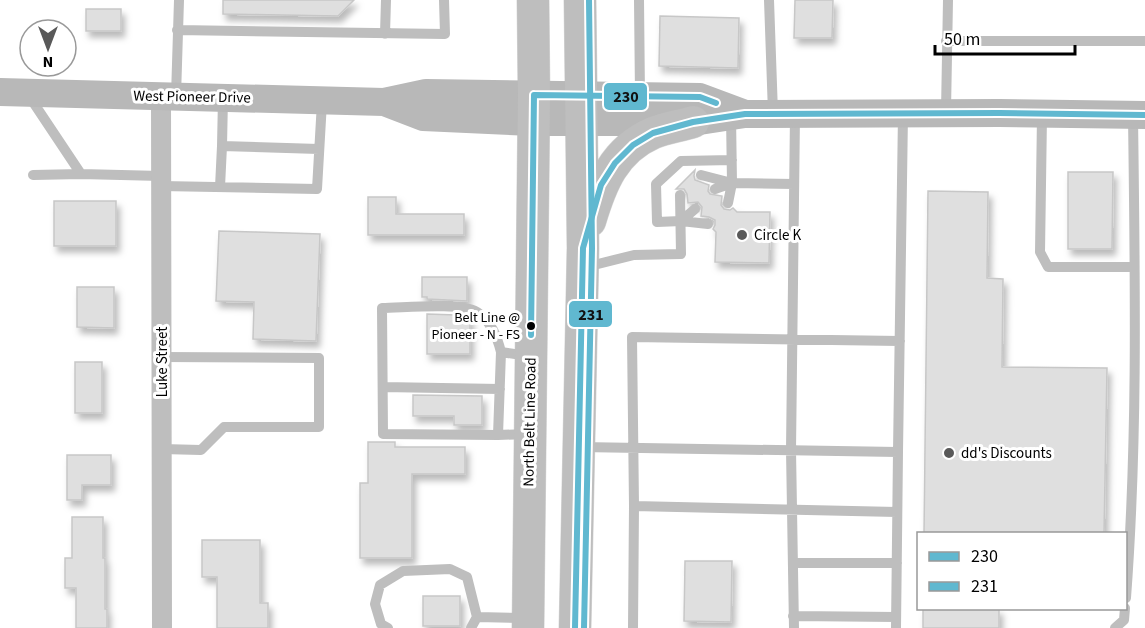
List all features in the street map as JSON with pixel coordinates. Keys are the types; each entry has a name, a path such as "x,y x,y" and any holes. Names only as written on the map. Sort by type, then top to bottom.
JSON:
{"main road":[{"name":"North Belt Line Road","path":"528,623 530,434 516,354 533,108 533,0"},
{"path":"575,628 583,258 580,0"},
{"name":"West Pioneer Drive","path":"13,92 384,102 426,93 533,108 580,108 693,122 761,114 1139,115"},
{"name":"West Pioneer Drive","path":"580,108 640,96 700,97 761,114"},
{"path":"583,258 601,185 615,163 633,145 653,133 693,122"}],"street":[{"name":"Luke Street","path":"162,628 161,181 169,96"}],"lane":[{"path":"169,96 179,0"},
{"path":"385,34 386,0"},
{"path":"177,30 445,34 444,0"},
{"path":"639,0 640,96"},
{"path":"729,203 732,160 761,114 769,0"},
{"path":"946,113 948,0"},
{"path":"946,41 1145,42"},
{"path":"13,92 81,174"},
{"path":"220,187 224,98"},
{"path":"33,175 81,174 220,187 316,189 322,100"},
{"path":"761,114 794,184 791,450 794,628"},
{"path":"793,616 896,622 903,114"},
{"path":"1042,114 1040,252 1048,267 1134,267"},
{"path":"1127,572 1132,511 1134,267 1139,115"},
{"path":"222,146 319,149"},
{"path":"708,224 681,221 657,222 656,184 681,161 732,160"},
{"path":"701,175 732,183 794,184"},
{"path":"715,189 732,183"},
{"path":"583,258 681,254 680,195"},
{"path":"681,221 695,209"},
{"path":"498,435 500,389 516,354 497,336 488,322 476,311 455,307 382,308 383,434 498,435 530,434"},
{"path":"633,628 632,337 900,341"},
{"path":"162,357 320,358 320,427 224,427 201,450 162,449"},
{"path":"382,387 500,389"},
{"path":"579,447 898,452"},
{"path":"634,506 897,512"},
{"path":"793,563 897,563"},
{"path":"388,628 381,624 375,604 380,585 403,571 450,569 467,577 477,617 471,628"},
{"path":"1115,628 1124,620 1125,610"},
{"path":"477,617 528,623"}],"building":[{"path":"223,0 354,0 338,16 223,14"},
{"path":"795,0 833,0 832,38 794,38"},
{"path":"86,9 121,9 121,31 86,31"},
{"path":"660,16 739,18 738,68 659,66"},
{"path":"695,170 695,180 709,185 710,194 722,196 721,205 724,209 733,208 737,212 770,212 769,263 715,262 716,232 713,229 715,220 701,216 702,207 698,202 688,203 684,189 676,189"},
{"path":"1068,172 1113,172 1112,249 1068,249"},
{"path":"928,191 988,192 987,278 1003,279 1002,367 1107,368 1104,532 924,532"},
{"path":"368,197 396,197 396,214 464,214 464,235 368,235"},
{"path":"54,201 116,201 116,246 54,246"},
{"path":"219,231 320,234 316,341 253,339 254,302 216,301"},
{"path":"422,277 467,277 467,301 422,297"},
{"path":"77,287 114,287 114,328 77,327"},
{"path":"427,314 470,317 470,354 427,354"},
{"path":"75,362 102,362 102,413 75,413"},
{"path":"413,395 482,396 482,425 454,425 454,416 413,416"},
{"path":"368,442 395,442 395,447 465,447 465,474 412,474 412,558 360,558 360,483 368,483"},
{"path":"67,455 111,455 111,485 82,485 82,500 67,500"},
{"path":"72,517 103,517 107,628 76,628 76,588 65,588 65,558 72,558"},
{"path":"202,540 260,540 260,603 268,603 268,628 217,628 217,577 202,577"},
{"path":"685,561 732,561 731,622 684,621"},
{"path":"423,596 460,596 460,626 423,626"},
{"path":"923,610 999,610 999,628 923,628"}],"transit line":[{"name":"231","path":"584,628 592,248 589,0"},
{"name":"230","path":"534,95 700,97 716,103"},
{"name":"230","path":"531,335 534,95"},
{"name":"230","path":"575,628 583,248 601,185 615,163 633,145 653,133 693,122 745,114 1145,115"}],"place":[{"name":"Circle K","path":"742,235"},
{"name":"Belt Line @ Pioneer - N - FS","path":"531,326"},
{"name":"dd's Discounts","path":"949,453"}]}
